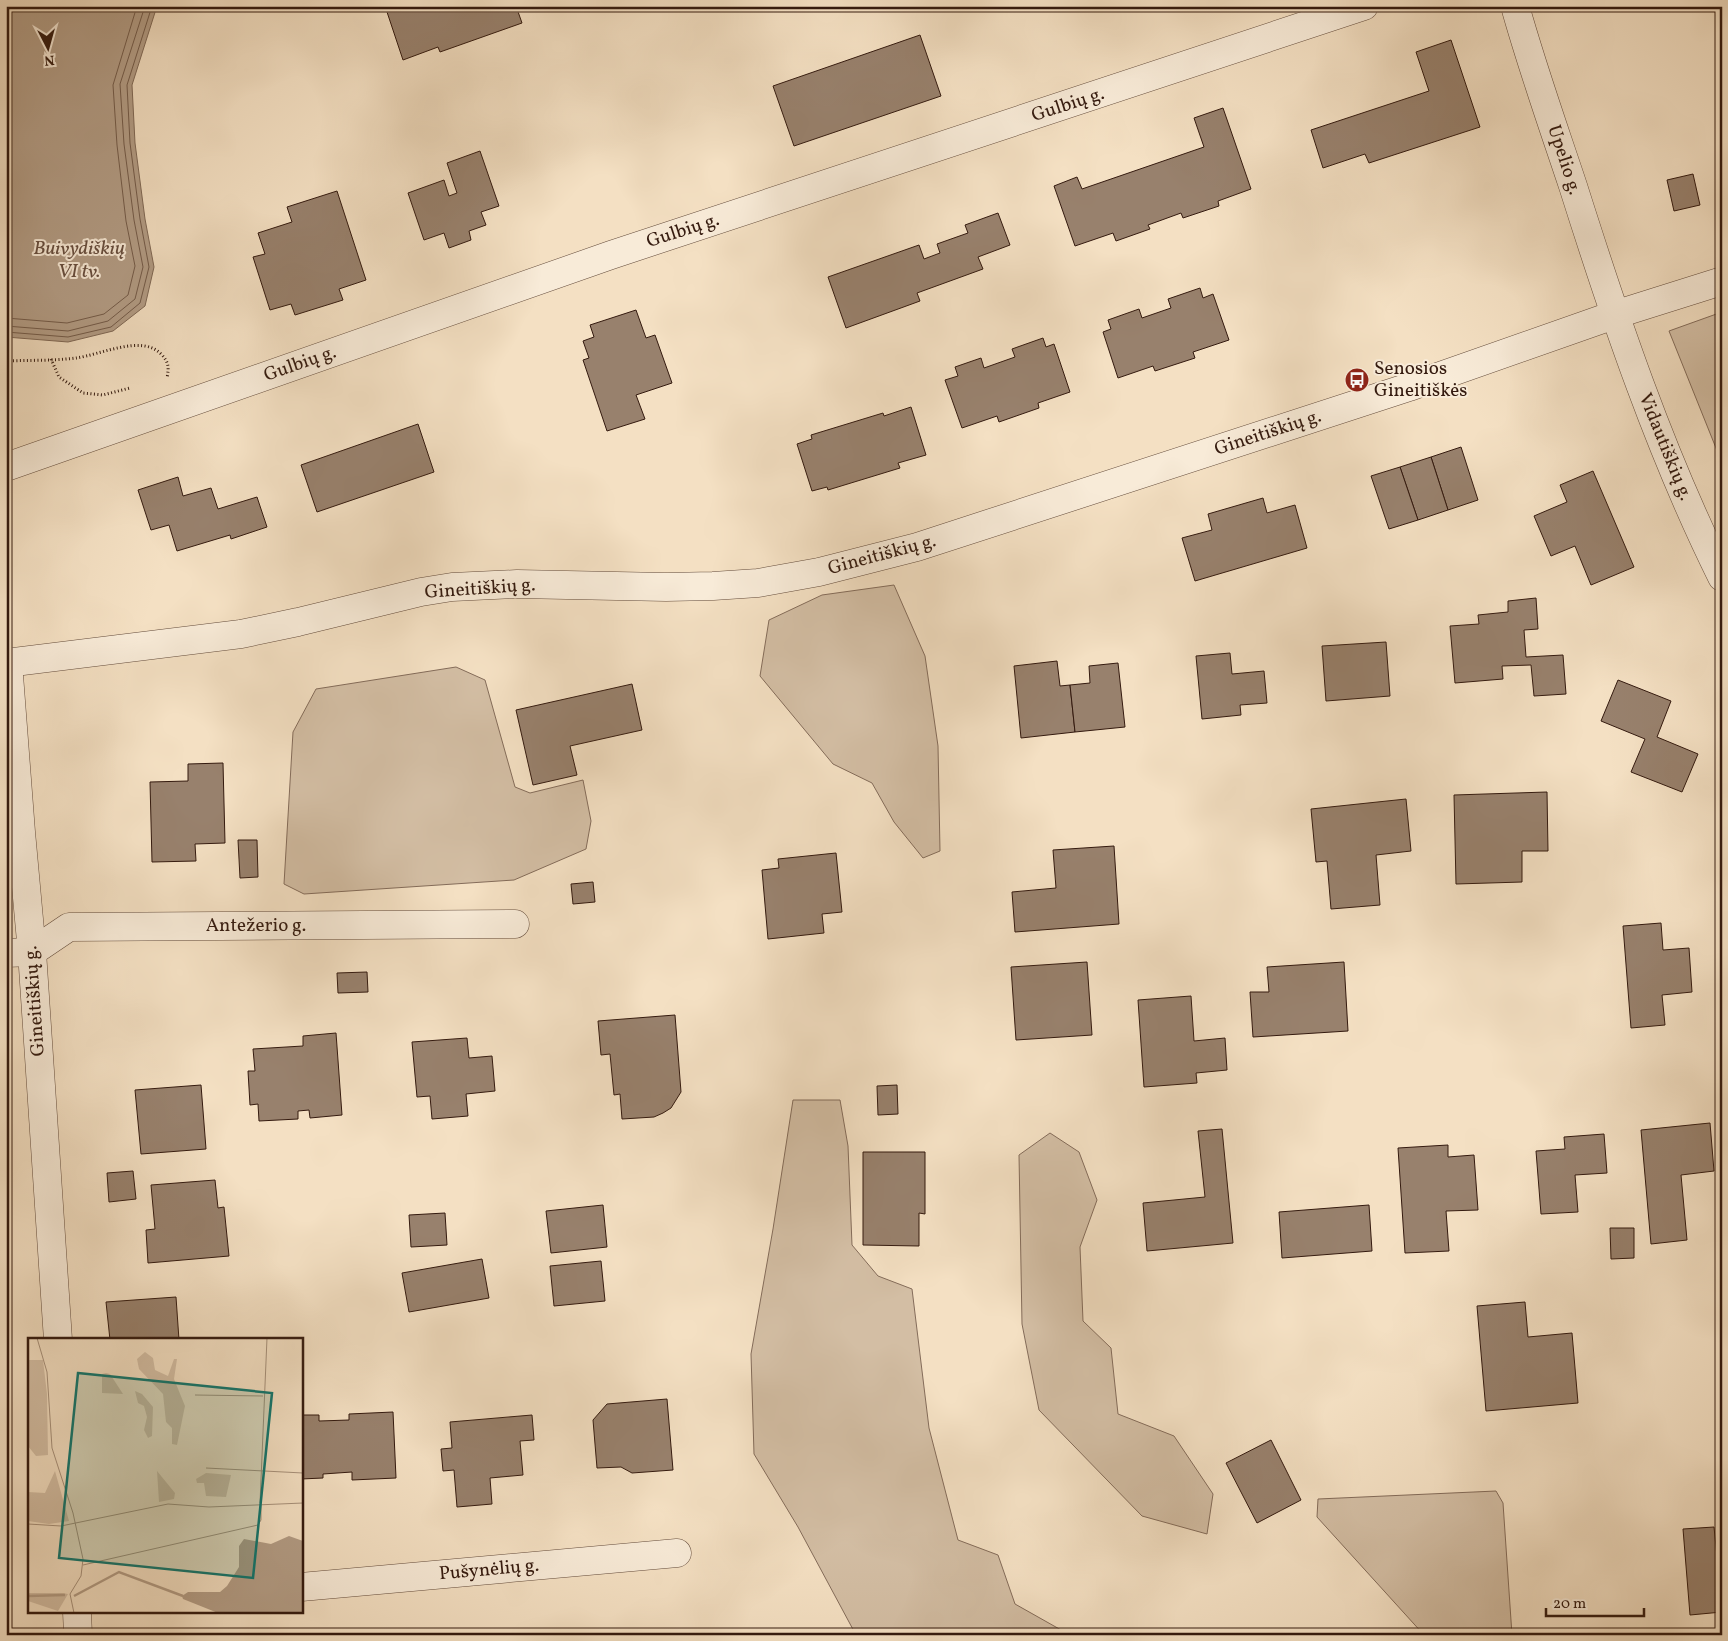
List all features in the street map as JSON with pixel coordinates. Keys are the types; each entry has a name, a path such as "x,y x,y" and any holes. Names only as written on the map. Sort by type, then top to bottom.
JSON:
{"street":[{"name":"Gulbių g.","path":"6,467 611,254 1364,6"},
{"name":"Upelio g.","path":"1515,6 1614,315"},
{"name":"Gineitiškių g.","path":"58,1338 19,953 20,832 7,662 241,634 421,592 452,588 517,584 713,586 758,582 819,572 926,544 1408,387 1614,315 1722,280"},
{"name":"Vidautiškių g.","path":"1614,315 1646,402 1705,544 1722,578"},
{"name":"Antežerio g.","path":"19,953 69,927 515,924"},
{"name":"Pušynėlių g.","path":"302,1587 677,1553"},
{"path":"77,1614 78,1635"}],"path":[{"path":"6,361 76,358 127,346 142,345 157,349 165,357 169,367 167,379 178,407"},
{"path":"50,359 59,377 83,393 104,396 130,388"}],"shaded area":[{"path":"1722,312 1722,463 1669,331"},
{"path":"894,585 925,656 938,746 940,851 923,858 894,822 872,783 833,764 760,676 769,620 822,595"},
{"path":"456,667 485,680 515,787 530,793 583,780 591,821 586,849 514,880 304,894 284,884 293,732 316,689"},
{"path":"793,1100 840,1100 848,1146 852,1245 878,1276 912,1289 929,1428 958,1540 998,1555 1015,1604 1070,1635 856,1635 798,1527 754,1454 751,1354"},
{"path":"1050,1133 1079,1152 1097,1200 1080,1247 1083,1321 1111,1348 1118,1414 1174,1436 1213,1494 1207,1534 1142,1516 1039,1410 1022,1324 1019,1155"},
{"path":"1496,1491 1503,1503 1512,1635 1424,1635 1317,1517 1318,1499"}],"water":[{"name":"Buivydiškių VI tv.","path":"6,6 157,6 132,85 135,143 145,219 154,267 145,306 113,331 68,342 6,337"}],"building":[{"path":"385,6 516,6 522,23 440,52 438,47 403,60"},
{"path":"920,35 941,96 794,146 773,86"},
{"path":"1451,40 1480,127 1369,163 1365,154 1323,168 1311,130 1429,91 1416,52"},
{"path":"1223,108 1251,189 1218,201 1219,206 1183,218 1181,213 1148,225 1150,229 1116,241 1113,233 1075,246 1054,186 1077,177 1082,189 1204,147 1194,118"},
{"path":"480,151 499,206 481,212 486,225 469,231 471,240 449,248 444,233 424,240 408,193 444,180 449,196 457,193 447,163"},
{"path":"1693,174 1700,205 1674,211 1667,180"},
{"path":"337,191 366,280 339,289 343,300 295,315 291,304 270,310 253,257 265,254 258,233 292,222 287,207"},
{"path":"998,213 1010,245 978,257 983,269 917,293 920,301 846,328 828,277 919,245 924,259 940,253 937,244 968,233 965,225"},
{"path":"1200,288 1203,298 1213,294 1229,340 1193,352 1195,358 1155,371 1153,366 1118,378 1103,332 1111,329 1108,320 1139,309 1142,318 1171,308 1168,299"},
{"path":"636,310 646,338 655,335 672,383 636,395 645,419 607,431 583,360 589,358 583,341 594,337 590,325"},
{"path":"1043,338 1046,347 1054,344 1070,392 1038,403 1039,408 999,422 997,416 962,428 945,380 958,376 955,367 981,358 984,368 1015,357 1012,349"},
{"path":"911,407 926,455 898,463 900,468 828,490 827,487 812,491 797,444 812,439 811,435 883,413 884,416"},
{"path":"418,424 434,472 317,512 301,465"},
{"path":"1461,447 1478,500 1448,510 1431,457"},
{"path":"1431,457 1448,510 1418,520 1400,467"},
{"path":"1400,467 1418,520 1389,529 1371,476"},
{"path":"1593,471 1634,567 1591,585 1575,546 1551,556 1534,516 1567,502 1560,485"},
{"path":"178,477 183,496 211,488 218,509 257,497 267,527 231,539 230,535 177,551 169,525 151,530 138,490"},
{"path":"1263,498 1267,513 1295,505 1307,548 1195,581 1182,538 1212,530 1208,514"},
{"path":"1536,598 1538,629 1524,630 1526,657 1563,655 1566,694 1534,696 1531,665 1502,666 1503,679 1455,683 1450,626 1479,624 1478,615 1508,612 1508,601"},
{"path":"1386,642 1390,696 1326,701 1322,646"},
{"path":"1230,653 1232,674 1264,671 1267,703 1240,705 1241,715 1202,719 1196,656"},
{"path":"1057,661 1060,686 1070,685 1075,732 1021,738 1014,666"},
{"path":"1118,663 1125,727 1075,732 1070,685 1090,683 1089,666"},
{"path":"1618,680 1671,701 1657,737 1698,754 1682,792 1631,772 1645,739 1601,721"},
{"path":"632,684 642,730 570,746 577,775 533,785 516,710"},
{"path":"223,763 225,843 195,844 196,861 152,862 150,782 188,781 188,764"},
{"path":"1547,792 1548,851 1522,851 1522,882 1456,884 1454,795"},
{"path":"1406,799 1411,851 1376,855 1380,905 1331,909 1327,861 1316,862 1311,809"},
{"path":"238,840 257,840 258,877 240,878"},
{"path":"1114,846 1119,924 1015,932 1012,892 1056,888 1053,850"},
{"path":"836,853 842,912 822,914 824,933 768,939 762,870 779,868 778,859"},
{"path":"593,882 595,902 573,904 571,884"},
{"path":"1661,923 1663,950 1689,948 1692,992 1662,995 1665,1025 1631,1028 1623,926"},
{"path":"1087,962 1092,1035 1016,1040 1011,967"},
{"path":"1344,962 1348,1031 1253,1037 1250,992 1269,992 1267,967"},
{"path":"367,972 368,992 338,993 337,973"},
{"path":"1191,996 1194,1041 1225,1038 1227,1070 1196,1073 1197,1083 1144,1087 1138,1000"},
{"path":"675,1015 681,1092 671,1108 663,1113 654,1117 622,1119 620,1094 614,1095 610,1054 601,1055 598,1021"},
{"path":"336,1033 342,1115 310,1118 309,1110 298,1111 298,1119 259,1121 258,1104 250,1105 248,1071 255,1071 253,1049 303,1046 303,1036"},
{"path":"467,1038 469,1058 492,1056 495,1091 466,1094 468,1116 432,1119 430,1096 417,1097 412,1042"},
{"path":"201,1085 206,1149 141,1154 135,1090"},
{"path":"897,1085 898,1114 878,1115 877,1086"},
{"path":"1710,1123 1714,1171 1681,1175 1687,1240 1651,1244 1641,1130"},
{"path":"1222,1129 1233,1243 1147,1251 1143,1203 1205,1197 1198,1131"},
{"path":"1604,1134 1607,1173 1575,1175 1578,1212 1541,1214 1536,1151 1565,1149 1564,1137"},
{"path":"1448,1145 1448,1157 1474,1155 1478,1210 1446,1211 1449,1251 1405,1253 1398,1148"},
{"path":"863,1152 925,1152 925,1214 919,1213 919,1246 863,1245"},
{"path":"133,1171 136,1199 109,1202 107,1173"},
{"path":"215,1180 218,1208 224,1207 229,1256 148,1263 146,1230 155,1229 151,1185"},
{"path":"603,1205 607,1247 551,1253 546,1211"},
{"path":"1369,1205 1372,1251 1282,1258 1279,1212"},
{"path":"445,1213 447,1245 411,1247 409,1215"},
{"path":"1610,1228 1634,1228 1634,1258 1611,1259"},
{"path":"482,1259 489,1298 409,1312 402,1273"},
{"path":"601,1261 605,1301 554,1306 550,1266"},
{"path":"176,1297 179,1338 110,1338 106,1302"},
{"path":"1525,1302 1528,1337 1572,1333 1578,1403 1486,1411 1477,1306"},
{"path":"667,1399 673,1470 632,1473 621,1467 597,1468 593,1420 607,1404"},
{"path":"393,1412 396,1478 352,1480 352,1472 323,1474 323,1478 302,1479 302,1415 319,1415 319,1421 349,1420 349,1414"},
{"path":"532,1415 534,1440 520,1441 523,1475 490,1478 492,1504 457,1507 454,1470 443,1471 441,1449 452,1448 450,1422"},
{"path":"1271,1440 1301,1500 1257,1523 1226,1463"},
{"path":"1714,1527 1719,1577 1722,1577 1722,1612 1690,1615 1683,1529"}],"place":[{"name":"Senosios Gineitiškės","path":"1357,380"}]}
